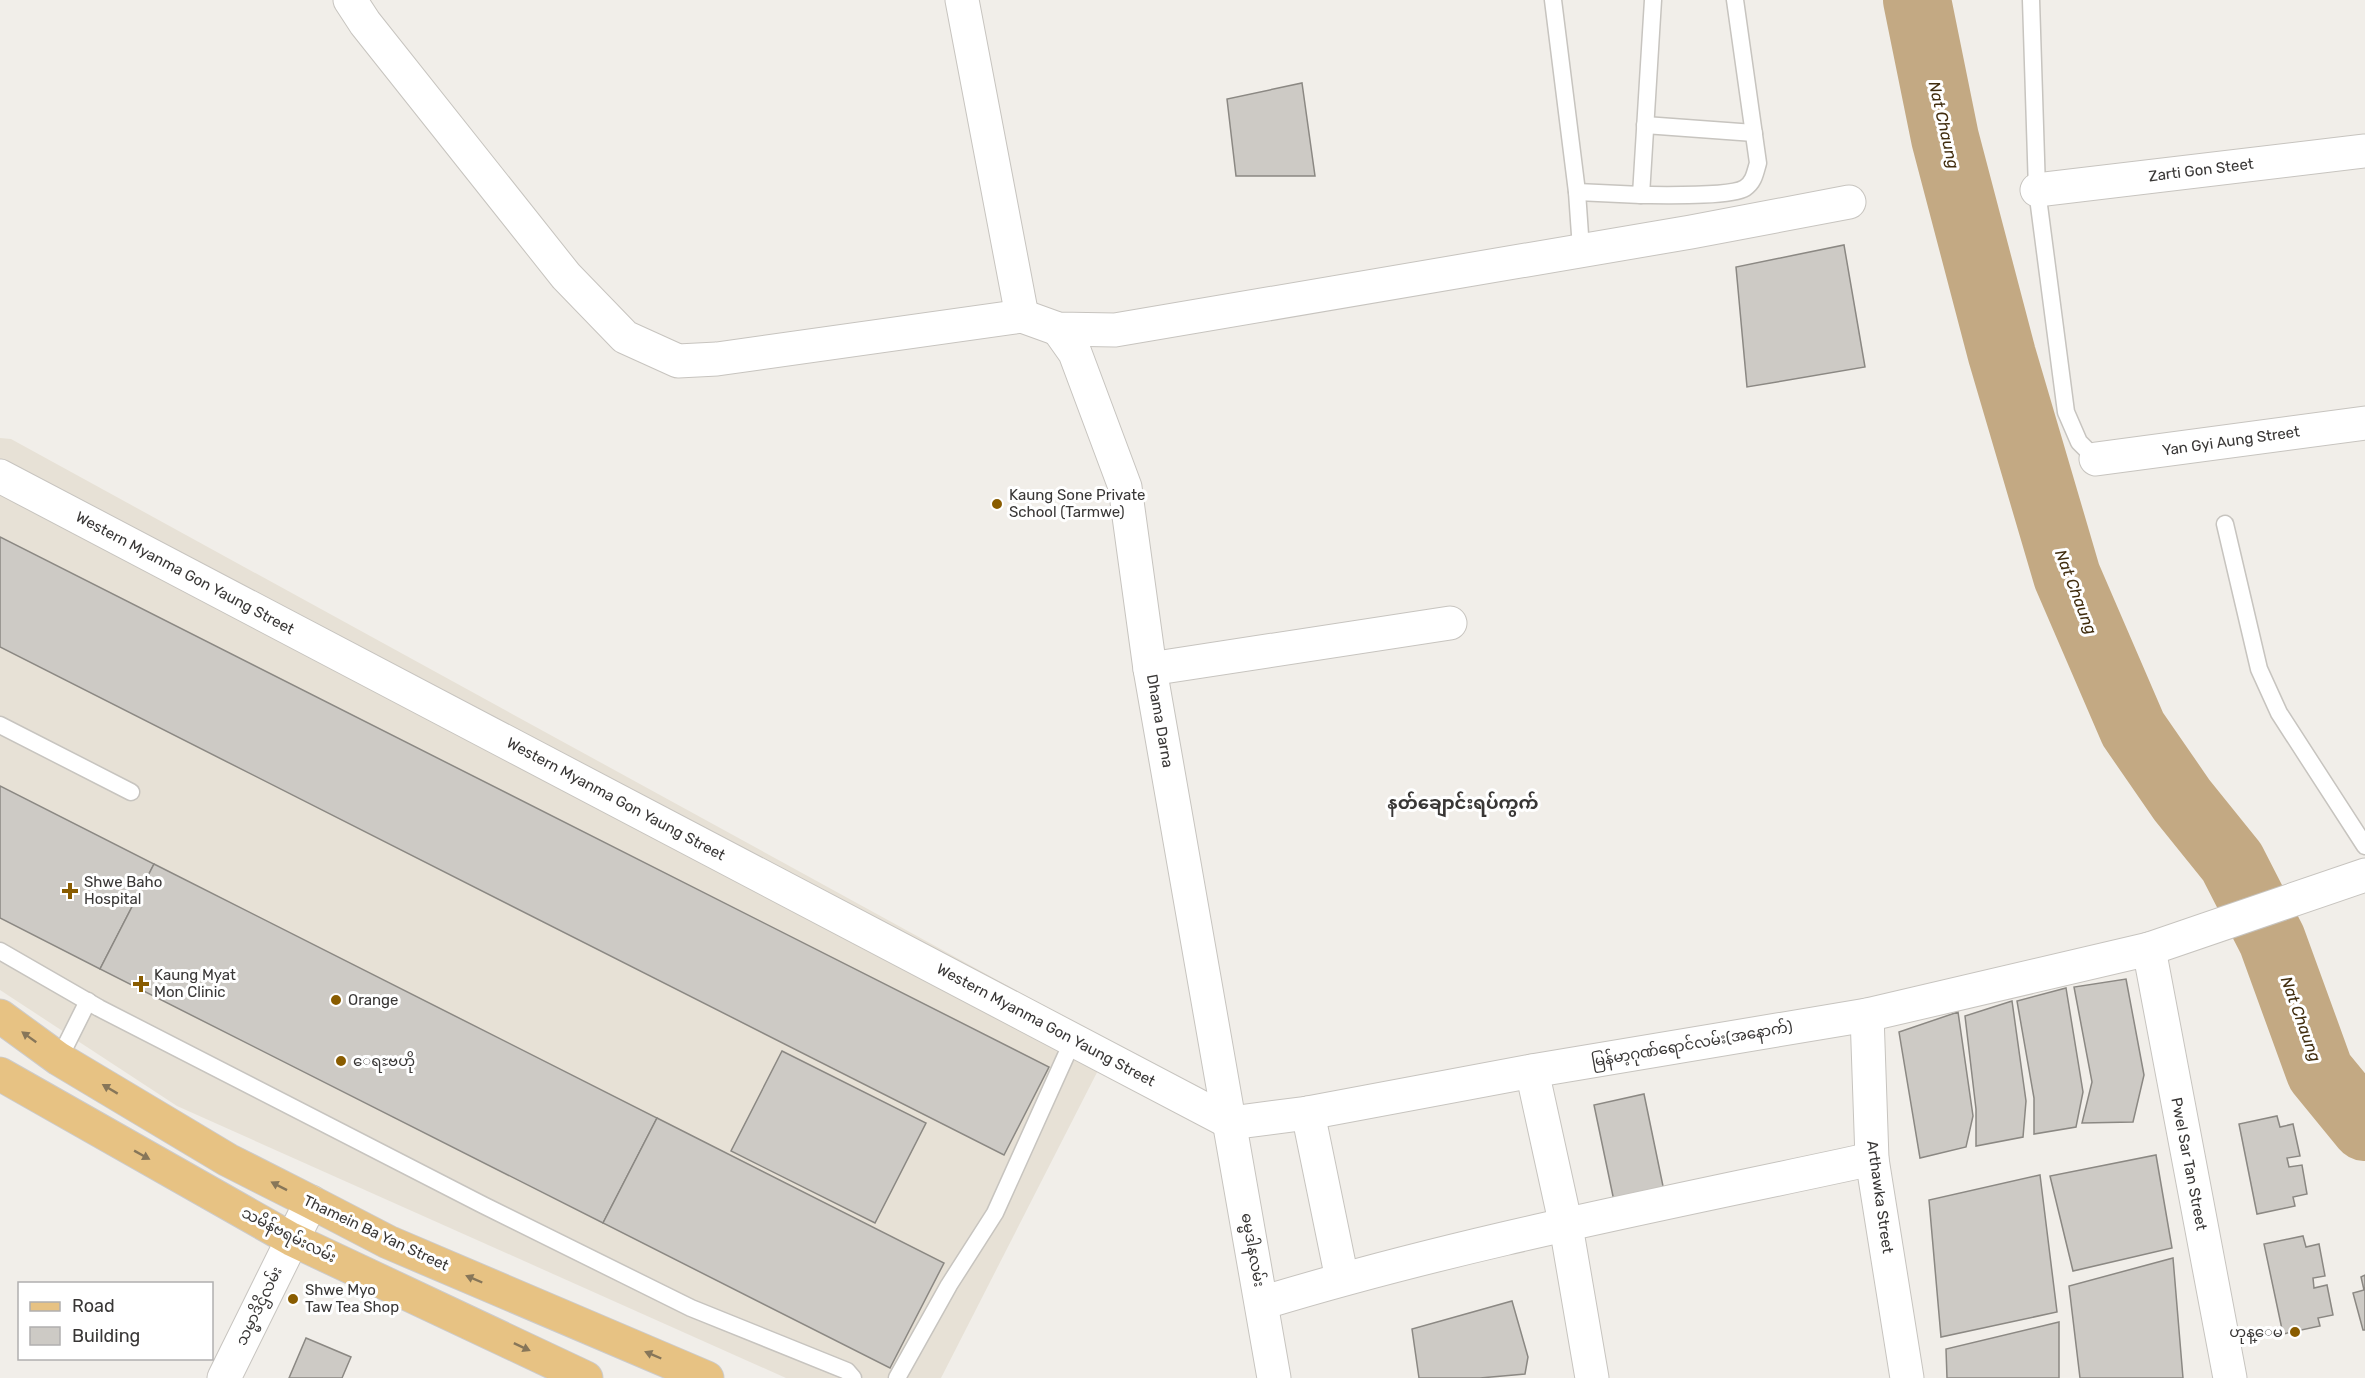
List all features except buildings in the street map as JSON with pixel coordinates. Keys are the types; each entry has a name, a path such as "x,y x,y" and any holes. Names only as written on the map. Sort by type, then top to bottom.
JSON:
{"main road":[{"path":"0,1016 59,1059"},
{"name":"Thamein Ba Yan Street","path":"59,1059 228,1160 388,1242 707,1378"},
{"name":"သမိန်ဗရမ်းလမ်း","path":"0,1074 291,1239 586,1378"}],"street":[{"path":"350,0 387,51 566,276 625,337 678,361 717,359 1022,316 1058,329 1115,330 1691,232 1849,202"},
{"path":"962,0 1022,316"},
{"name":"Zarti Gon Steet","path":"2037,190 2365,151"},
{"name":"Dhama Darna","path":"1058,329 1075,353 1125,487 1150,669 1231,1123"},
{"name":"Yan Gyi Aung Street","path":"2096,459 2365,423"},
{"name":"Western Myanma Gon Yaung Street","path":"0,476 1231,1123"},
{"path":"1150,669 1450,623"},
{"name":"မြန်မာ့ဂုဏ်ရောင်လမ်း(အနောက်)","path":"1231,1123 1308,1113 1532,1071 1867,1015 2149,949 2365,875"},
{"name":"Pwel Sar Tan Street","path":"2149,949 2230,1378"},
{"name":"Arthawka Street","path":"1867,1015 1872,1159 1907,1378"},
{"path":"1532,1071 1566,1226 1592,1378"},
{"path":"1308,1113 1342,1279"},
{"name":"ဓမ္မဒါနလမ်း","path":"1231,1123 1274,1378"},
{"path":"1262,1303 1342,1279 1566,1226 1872,1159"},
{"name":"သမ္မာဒိဌိလမ်း","path":"224,1378 310,1202"}],"lane":[{"path":"1553,0 1577,192 1581,249"},
{"path":"1641,195 1653,0"},
{"path":"1577,192 1641,195 1700,194 1744,189 1753,180 1758,164 1735,0"},
{"path":"2031,0 2037,190 2066,412 2079,442 2096,459"},
{"path":"1646,125 1754,133"},
{"path":"2224,524 2259,669 2278,712 2365,846"},
{"path":"0,725 131,792"},
{"path":"0,951 88,1001 472,1200 681,1303 847,1371 853,1378"},
{"path":"59,1059 88,1001"},
{"path":"897,1378 949,1285 995,1213 1073,1040"}],"shaded area":[{"path":"0,438 11,439 1112,1043 941,1378 786,1378 177,1106 0,990"}],"waterway":[{"name":"Nat Chaung","path":"1917,0 1945,138 2002,355 2067,576 2133,729 2182,800 2232,862 2272,940 2320,1072 2365,1127"}],"place":[{"name":"Kaung Sone Private School (Tarmwe)","path":"997,504"},
{"name":"Shwe Baho Hospital","path":"70,891"},
{"name":"Kaung Myat Mon Clinic","path":"141,984"},
{"name":"Orange","path":"336,1000"},
{"name":"ေရႊဗဟို","path":"341,1061"},
{"name":"Shwe Myo Taw Tea Shop","path":"293,1299"},
{"name":"ဟုန္ေမ","path":"2295,1332"}],"district":[{"name":"နတ်ချောင်းရပ်ကွက်","path":"1463,803"}]}
